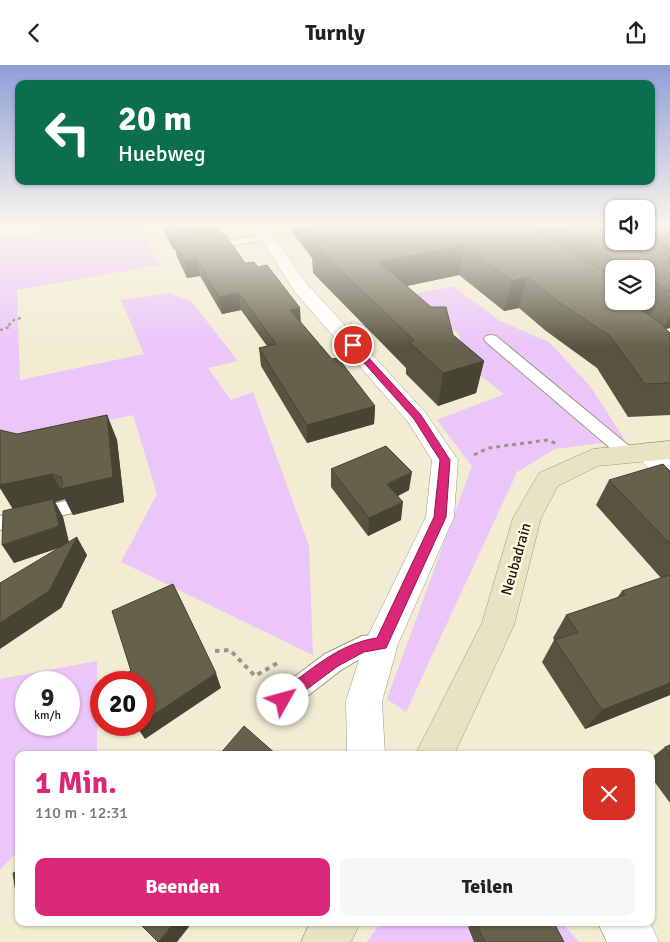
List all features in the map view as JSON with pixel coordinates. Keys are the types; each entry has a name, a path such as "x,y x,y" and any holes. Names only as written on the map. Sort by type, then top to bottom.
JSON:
{"street":[{"path":"286,266 301,288 417,417 445,460 440,517 382,643 364,701 366,751"},
{"path":"649,452 670,472"},
{"name":"Neubadrain","path":"436,751 498,625 528,518 548,480 592,459 649,452"},
{"path":"324,942 335,926"},
{"path":"623,926 636,942"}],"lane":[{"path":"491,339 649,452"},
{"path":"0,523 65,508"},
{"path":"283,700 333,662 362,646 382,643"}],"path":[{"path":"0,329 10,327 9,325 14,319 22,318"},
{"path":"473,456 488,448 548,440"},
{"path":"215,651 230,650 254,676 281,661 287,662 290,665 289,670 282,676 283,700"}],"shaded area":[{"path":"0,266 154,266 17,290 20,380 144,354 121,300 169,293 192,302 238,361 208,368 231,400 253,392 309,546 313,655 121,562 157,494 133,415 0,444"},
{"path":"374,266 385,266 414,294 453,286 500,321 549,342 590,386 625,440 555,449 517,472 406,712 387,699 472,466 437,420 504,394 466,364 458,332 382,298"},
{"path":"97,661 97,671 90,671 90,736 97,736 97,751 15,751 15,854 0,870 0,679 15,676 15,736 80,736 80,671 43,671"},
{"path":"378,926 565,926 579,942 367,942"}],"building":[{"path":"201,266 268,266 300,308 290,310 332,359 338,358 375,406 307,425 259,348 276,344 239,293 219,297"},
{"path":"336,266 384,266 431,307 446,307 453,335 484,361 443,373 409,342 414,340"},
{"path":"492,266 594,266 605,273 605,310 641,310 660,323 670,333 670,383 645,384 610,336 556,300 527,277 512,281"},
{"path":"655,266 670,266 670,292 655,283"},
{"path":"107,415 113,477 60,489 63,484 61,477 52,474 0,485 0,430 17,434"},
{"path":"386,446 412,472 387,484 403,502 369,518 331,469"},
{"path":"663,464 670,471 670,544 609,480"},
{"path":"53,499 59,526 2,545 3,511"},
{"path":"77,537 49,591 0,623 0,583"},
{"path":"669,575 670,683 602,710 555,640 578,632 566,615 625,595 622,591"},
{"path":"173,584 216,673 155,714 155,671 131,671 112,611"},
{"path":"244,726 272,751 222,751"},
{"path":"670,745 670,754 665,747"},
{"path":"142,926 171,926 158,942"},
{"path":"477,926 556,926 564,942 485,942"}],"route":[{"path":"283,700 333,662 362,646 382,643 440,517 445,460 417,417 353,345"}]}
